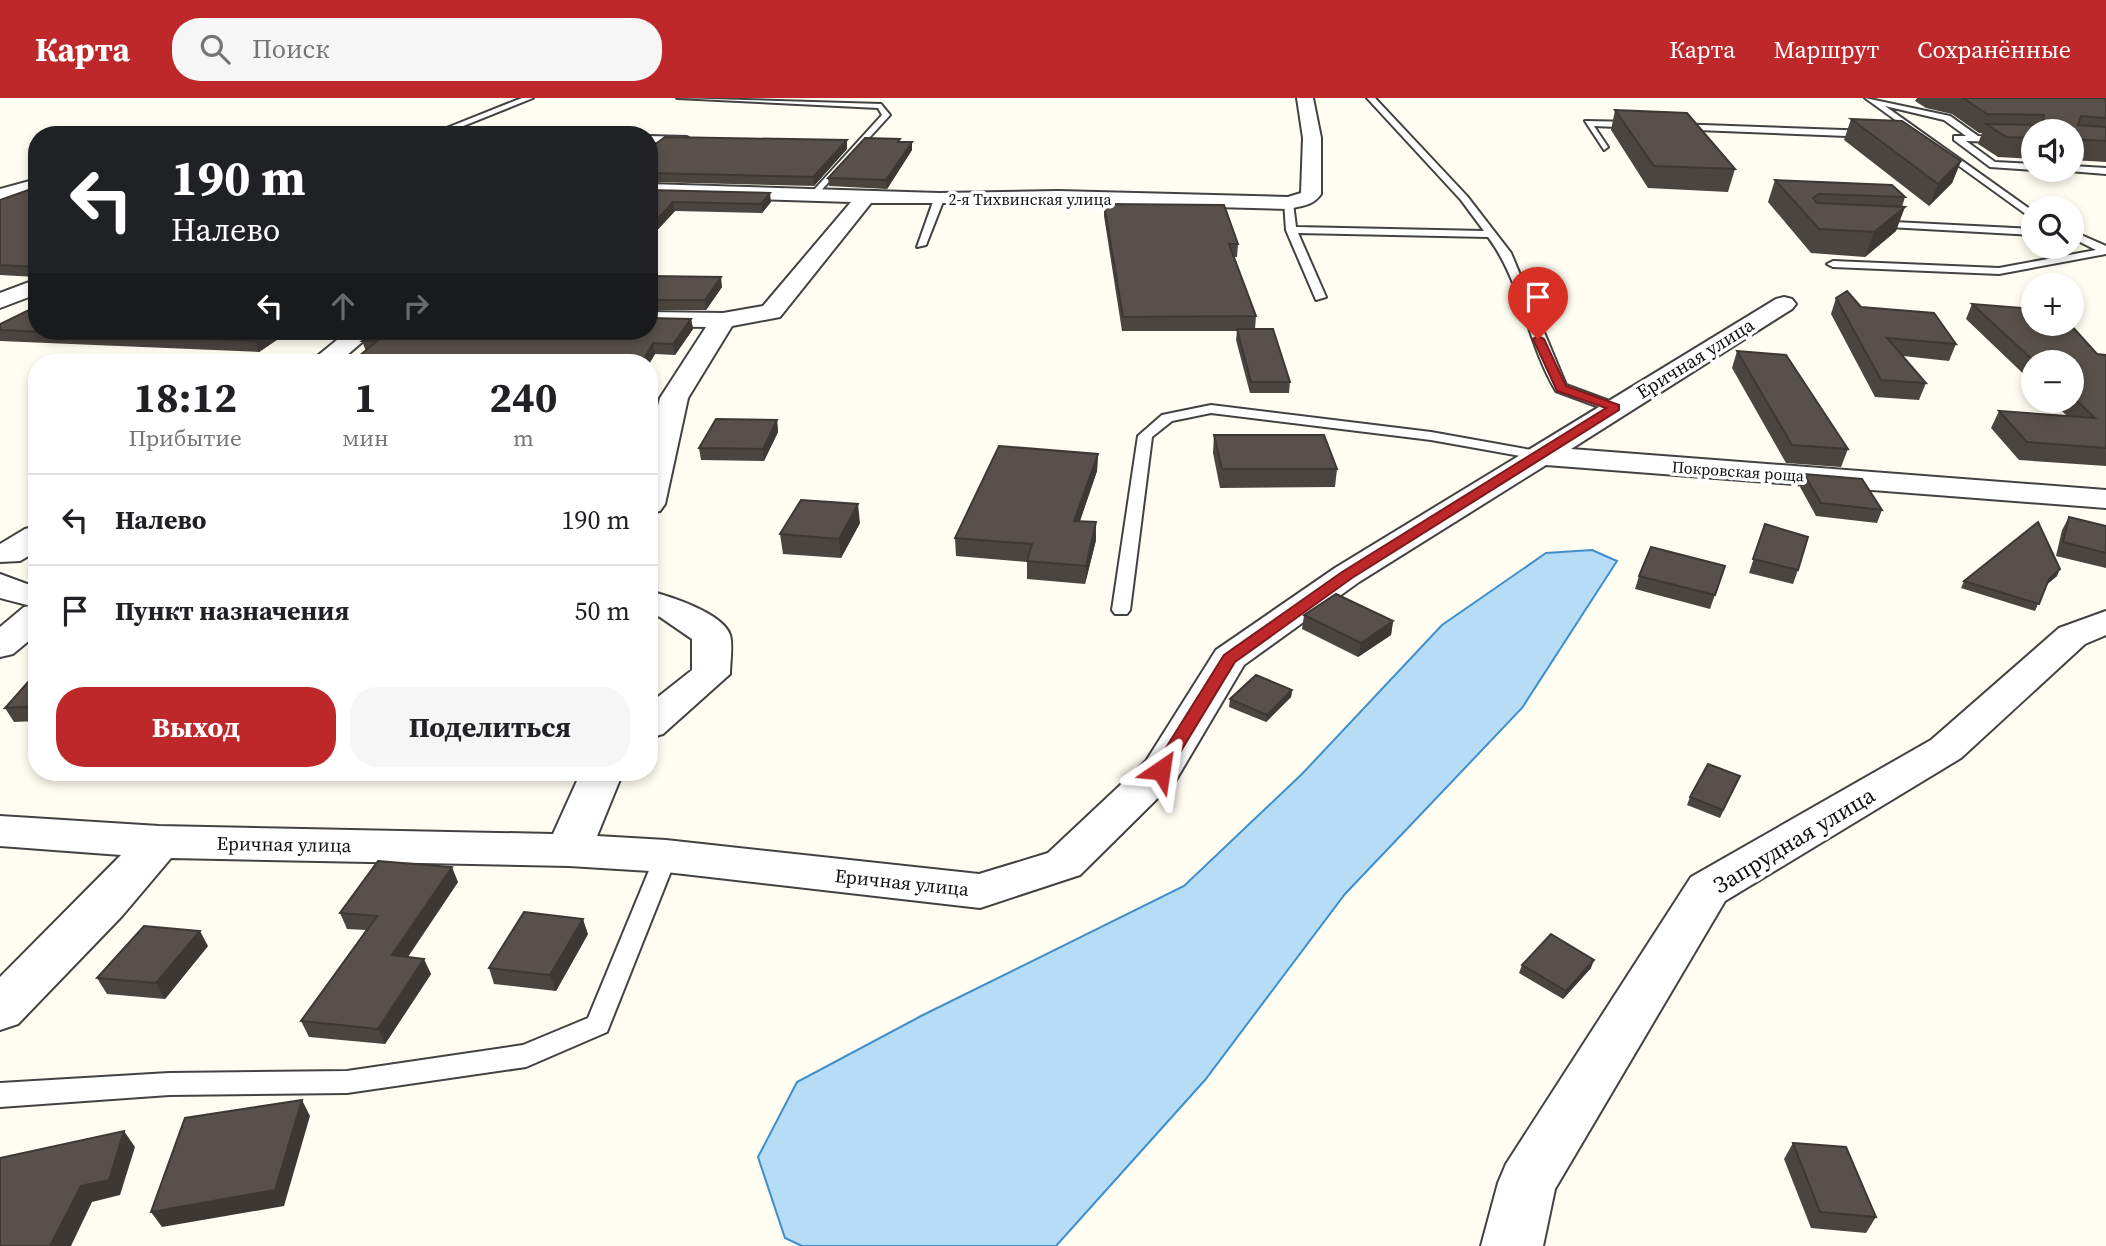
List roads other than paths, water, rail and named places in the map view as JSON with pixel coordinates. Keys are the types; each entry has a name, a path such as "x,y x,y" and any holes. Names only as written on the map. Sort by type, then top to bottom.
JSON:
{"street":[{"path":"1288,203 1306,199 1311,194 1312,138 1305,98"},
{"path":"0,195 28,187"},
{"name":"2-я Тихвинская улица","path":"658,190 816,193 939,199 1058,197 1288,203"},
{"path":"658,319 723,320 771,313 867,195"},
{"path":"0,301 28,290"},
{"name":"Еричная улица","path":"0,831 159,842 569,850 666,856 980,891 1064,864 1161,770 1229,659 1347,575 1784,304"},
{"path":"0,308 28,310"},
{"path":"658,424 661,398 723,320"},
{"path":"333,354 351,340"},
{"name":"Покровская роща","path":"1537,455 2106,499"},
{"path":"28,545 2,571 21,595 28,595"},
{"path":"658,605 673,609 711,635 711,674 658,717"},
{"name":"Запрудная улица","path":"1512,1246 1527,1183 1708,889 1946,749 2072,636 2106,622"},
{"path":"0,646 28,623"},
{"path":"569,850 598,781"},
{"path":"0,1009 106,904 159,842"}],"lane":[{"path":"455,126 529,98"},
{"path":"681,98 881,106 886,115 816,193"},
{"path":"1371,98 1464,198 1506,253 1546,360 1561,388 1615,408"},
{"path":"1871,99 2021,208"},
{"path":"1871,99 1947,118 1976,138"},
{"path":"1604,148 1588,123 1644,125"},
{"path":"1658,126 1880,135"},
{"path":"1908,136 1922,136"},
{"path":"2021,140 1957,138 1993,165 2021,166"},
{"path":"658,139 702,140"},
{"path":"847,144 860,144"},
{"path":"2084,170 2106,171"},
{"path":"921,245 939,199"},
{"path":"1288,203 1291,230 1320,297"},
{"path":"1868,224 2021,231"},
{"path":"1291,230 1492,234"},
{"path":"2084,240 2106,251"},
{"path":"1833,264 1999,271 2106,251"},
{"path":"1121,610 1145,436 1167,418 1211,409 1290,416 1431,436 1537,455"},
{"path":"0,1095 169,1084 347,1082 526,1056 598,1025 666,856"}],"water":[{"path":"1592,550 1617,561 1522,708 1345,894 1205,1080 1056,1246 802,1246 785,1238 758,1157 797,1082 921,1016 1184,886 1302,774 1442,625 1546,553"}]}
